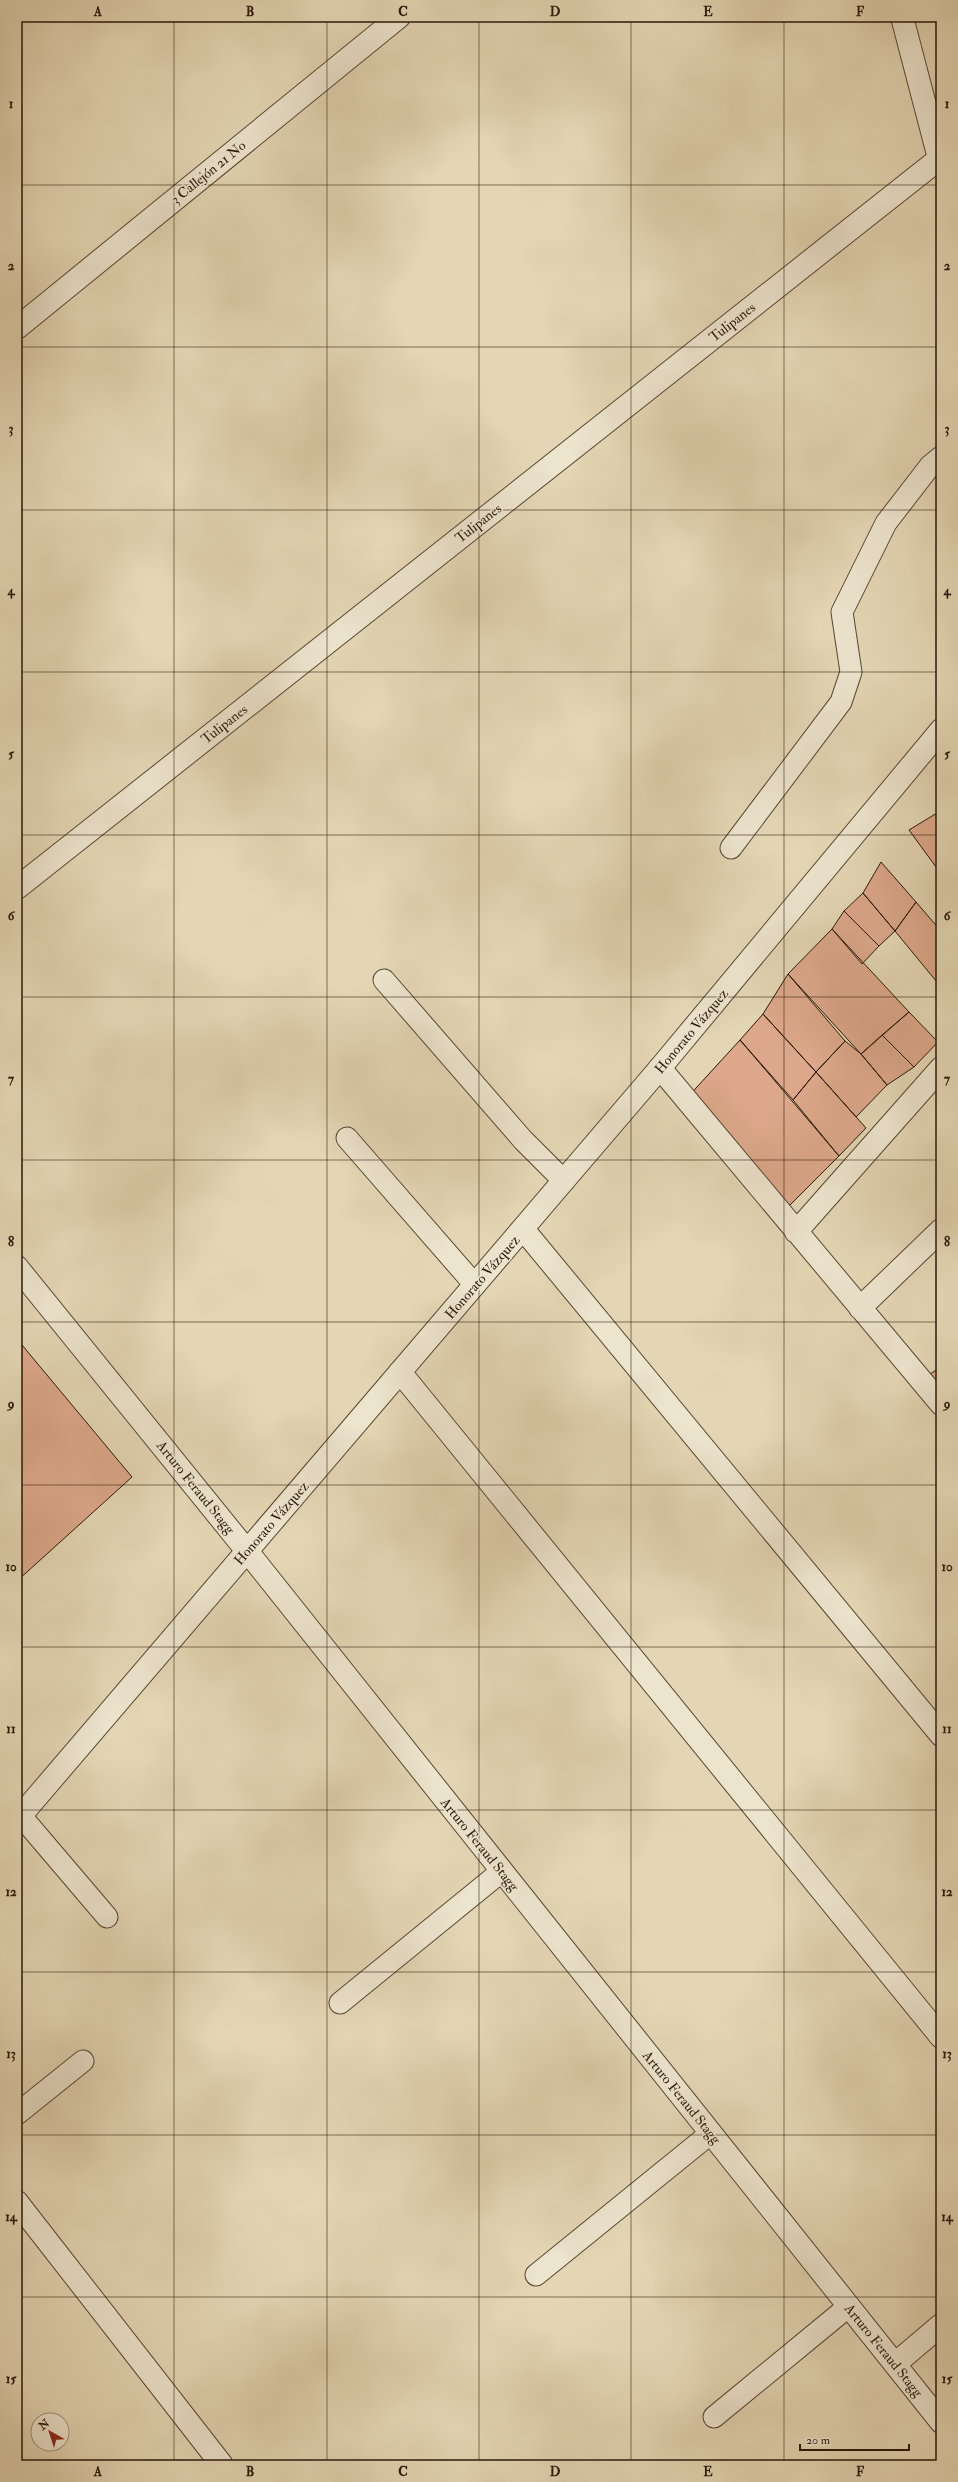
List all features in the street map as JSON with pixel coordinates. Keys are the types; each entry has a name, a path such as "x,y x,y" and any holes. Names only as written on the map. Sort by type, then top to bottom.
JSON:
{"street":[{"name":"3 Callejón 21 No","path":"17,328 398,17"},
{"path":"902,17 940,162"},
{"name":"Tulipanes","path":"17,888 940,162"},
{"name":"Honorato Vázquez","path":"19,1818 660,1068 941,730"},
{"path":"660,1068 941,1404"},
{"path":"796,1232 941,1068"},
{"path":"523,1229 941,1735"},
{"path":"860,1308 941,1230"},
{"name":"Arturo Feraud Stagg","path":"17,1267 247,1551 941,2422"},
{"path":"400,1372 941,2037"},
{"path":"17,2202 222,2465"},
{"path":"895,2364 941,2325"}],"lane":[{"path":"731,848 841,702 851,672 842,612 886,523 930,466 941,457"},
{"path":"384,980 523,1140 564,1181"},
{"path":"347,1138 475,1284"},
{"path":"19,1818 107,1917"},
{"path":"340,2004 502,1871"},
{"path":"17,2114 83,2061"},
{"path":"536,2275 711,2133"},
{"path":"714,2418 849,2306"}],"building":[{"path":"937,813 941,817 941,863 936,867 909,830"},
{"path":"881,862 916,902 895,931 863,893"},
{"path":"863,893 895,931 879,946 844,911"},
{"path":"916,902 941,931 941,987 895,931"},
{"path":"844,911 879,946 862,964 832,929"},
{"path":"832,929 909,1012 861,1054 788,974"},
{"path":"788,974 845,1041 816,1072 763,1014"},
{"path":"909,1012 938,1042 914,1067 882,1035"},
{"path":"763,1014 816,1072 793,1100 740,1040"},
{"path":"882,1035 914,1067 887,1085 861,1054"},
{"path":"740,1040 839,1156 781,1214 686,1099"},
{"path":"845,1041 861,1054 887,1085 856,1117 816,1072"},
{"path":"816,1072 866,1128 839,1156 793,1100"},
{"path":"17,1339 132,1477 17,1581"},
{"path":"941,1367 941,1388 930,1374"}]}
